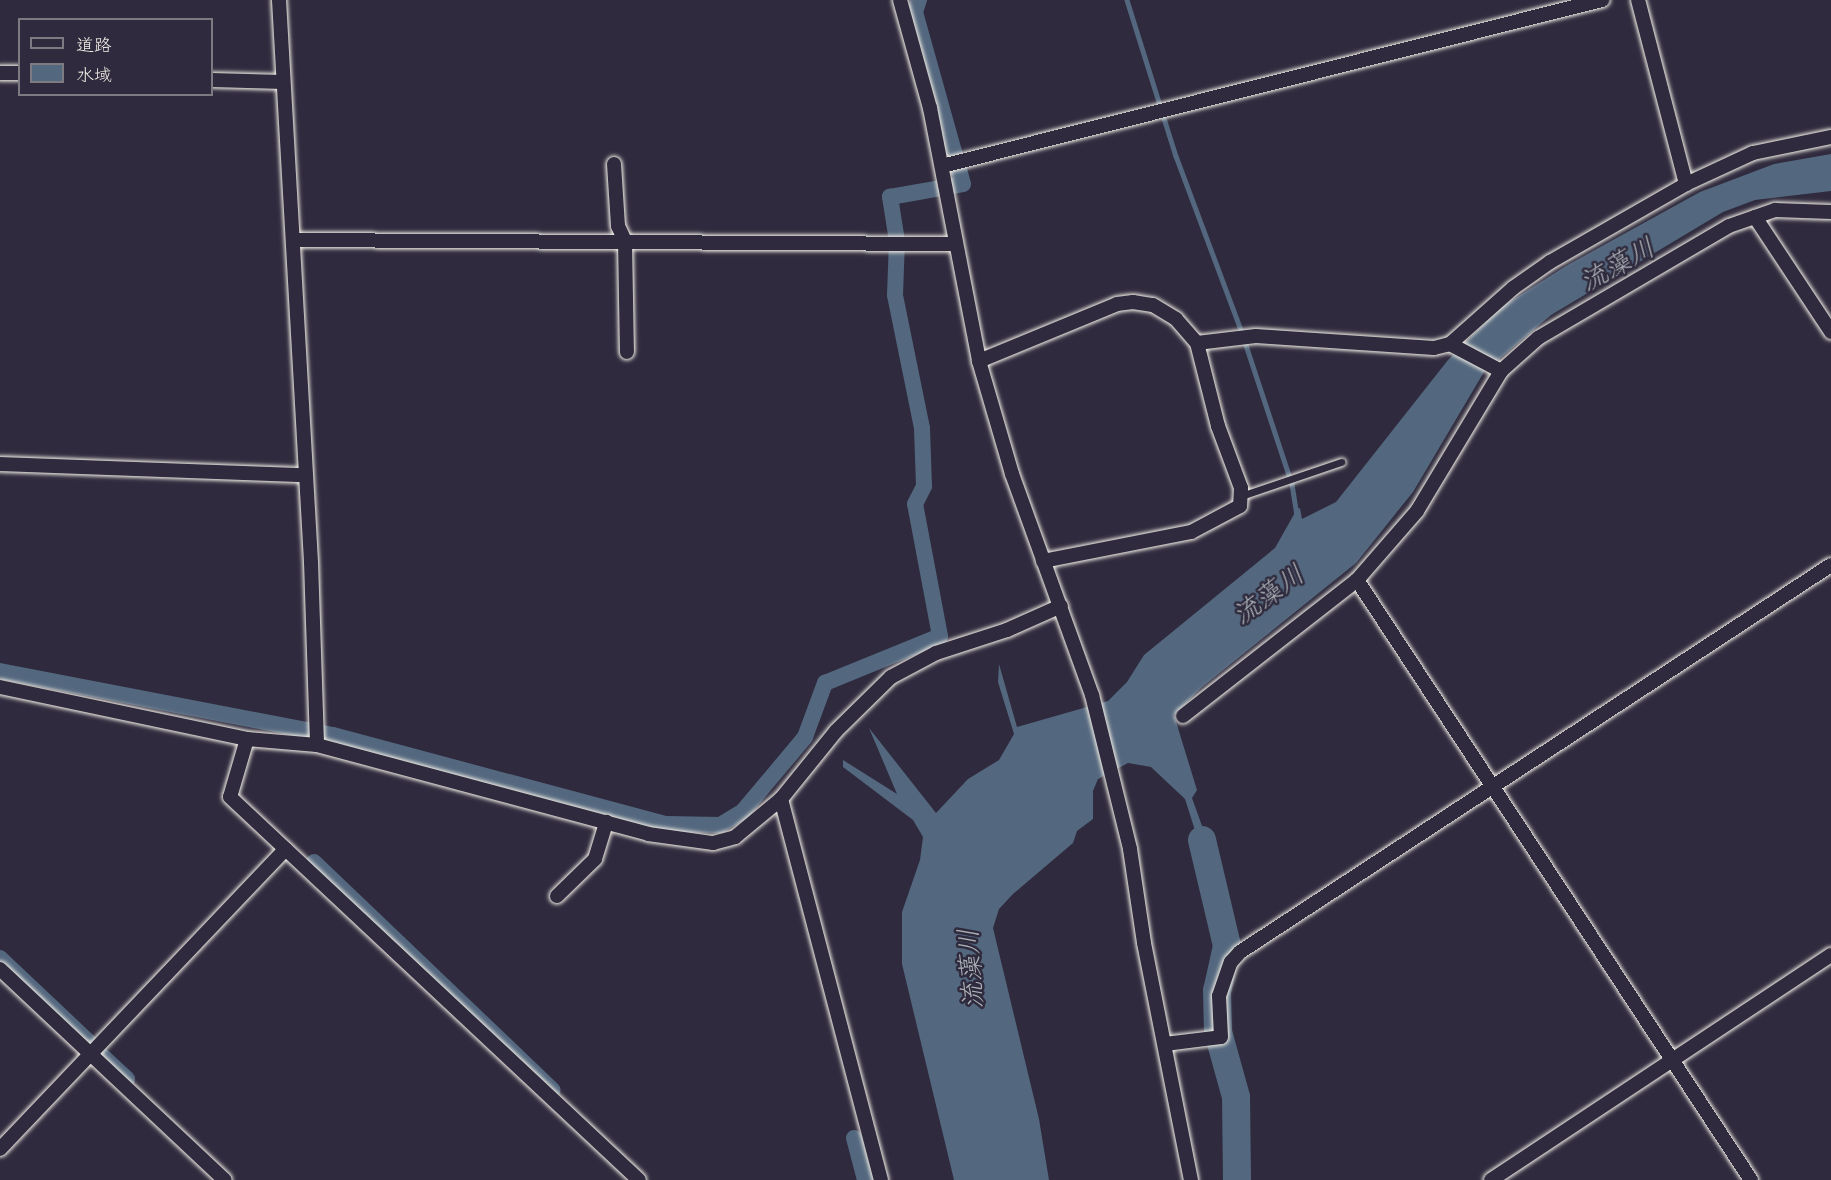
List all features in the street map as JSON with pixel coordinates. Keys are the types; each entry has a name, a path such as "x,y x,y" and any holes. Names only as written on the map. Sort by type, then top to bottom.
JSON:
{"street":[{"path":"279,0 317,743"},
{"path":"900,0 930,108 949,219 979,361 1043,561 1092,694 1130,849 1191,1180"},
{"path":"942,169 1172,107 1602,0"},
{"path":"1638,0 1686,184"},
{"path":"0,72 18,73"},
{"path":"213,80 283,82"},
{"path":"1453,346 1513,288 1550,262 1686,184 1752,153 1831,137"},
{"path":"614,164 618,226 625,241 627,352"},
{"path":"1183,716 1357,580 1417,511 1498,369 1538,338 1729,226 1775,210 1831,212"},
{"path":"1755,217 1831,332"},
{"path":"293,240 625,241 888,246 954,243"},
{"path":"979,361 1117,304 1133,302 1153,305 1176,319 1197,343 1202,373 1241,488 1240,506 1191,532 1043,561"},
{"path":"1197,343 1256,336 1434,348 1453,346 1498,369"},
{"path":"0,464 304,475"},
{"path":"1165,1044 1215,1038 1219,996 1231,962 1240,952 1831,565"},
{"path":"1357,580 1751,1180"},
{"path":"0,687 247,738 317,743 648,834 712,843 735,837 781,799 836,731 891,677 936,653 1007,630 1061,606"},
{"path":"247,738 230,797 639,1180"},
{"path":"781,799 881,1180"},
{"path":"557,896 595,858 606,822"},
{"path":"0,1149 286,849"},
{"path":"1491,1180 1831,955"},
{"path":"0,969 225,1180"}],"lane":[{"path":"1241,496 1341,462"}],"water":[{"name":"流藻川","path":"1831,154 1831,191 1755,200 1723,212 1551,315 1484,372 1413,492 1356,563 1202,687 1174,715 1197,790 1192,798 1206,837 1199,843 1185,799 1151,767 1128,763 1098,779 1093,791 1093,819 1077,831 1073,843 1013,894 999,909 993,928 1039,1119 1049,1180 954,1180 902,964 902,912 920,860 923,837 913,820 843,767 843,760 897,794 869,728 936,813 968,779 999,760 1014,734 998,682 999,664 1017,727 1108,701 1127,682 1144,655 1275,548 1297,509 1300,508 1302,519 1336,502 1448,360 1500,308 1566,266 1700,192 1774,164"}],"waterway":[{"path":"0,671 333,735 666,824 720,825 743,811 805,737 825,683 940,636 915,504 924,486 922,428 895,295 897,241 890,197 963,184 915,12 919,0"},
{"path":"1127,0 1176,156 1241,330 1292,484 1297,515"},
{"path":"1202,840 1227,946 1217,991 1218,1032 1236,1097 1237,1180"},
{"path":"314,862 553,1090"},
{"path":"0,958 92,1045"},
{"path":"97,1051 127,1079"},
{"path":"854,1138 865,1180"}]}
